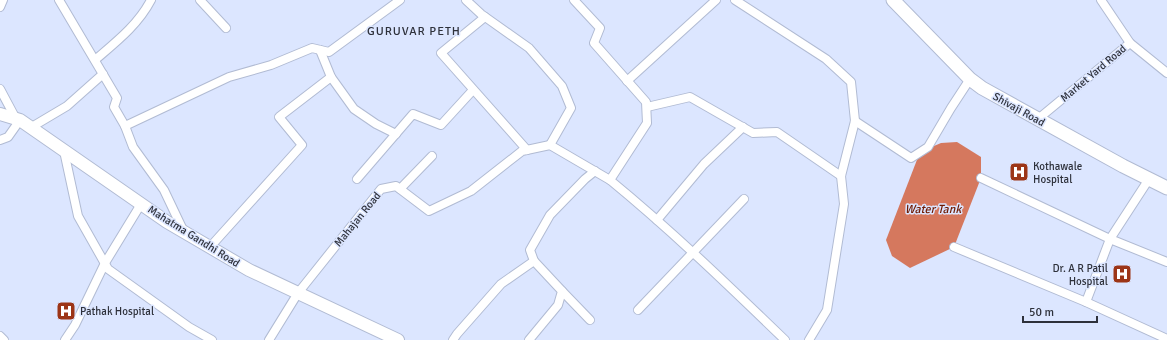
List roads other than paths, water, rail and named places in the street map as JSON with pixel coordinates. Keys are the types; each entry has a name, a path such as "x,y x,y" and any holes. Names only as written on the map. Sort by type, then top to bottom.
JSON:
{"main road":[{"name":"Shivaji Road","path":"892,0 970,79 982,88 1167,188"},
{"name":"Mahatma Gandhi Road","path":"0,114 18,120 141,204 210,248 249,270 398,340"}],"street":[{"path":"0,7 3,0"},
{"path":"59,0 117,98 114,107 125,126 133,147 164,190 183,231"},
{"path":"95,60 129,31 144,13 151,0"},
{"path":"200,0 226,28"},
{"path":"125,126 229,77 271,65 312,48 329,52 400,0"},
{"path":"466,0 485,17 529,48 562,86 571,108 550,145"},
{"path":"574,0 600,28 594,43 646,102 647,123 610,180"},
{"path":"627,81 716,0"},
{"path":"735,0 826,59 851,82 855,121 841,176 844,204 827,310 808,340"},
{"path":"1101,0 1130,43"},
{"path":"485,17 441,53 527,150"},
{"name":"Market Yard Road","path":"1038,119 1130,43 1167,73"},
{"path":"320,50 331,77 354,109 376,124 396,134"},
{"path":"30,128 67,106 103,74"},
{"path":"210,248 302,145 279,117 331,77"},
{"path":"855,121 911,158 928,147 970,79"},
{"path":"0,89 18,120 8,137 0,140"},
{"path":"357,179 413,114 441,125 473,90"},
{"path":"646,107 690,97 753,133 777,132 841,176"},
{"path":"657,220 704,164 743,127"},
{"path":"432,156 400,189 429,211 471,191 522,151 550,145 610,180 693,251 785,340"},
{"path":"64,151 78,216 108,269 189,327 211,340"},
{"path":"590,320 534,261 530,250 550,216 585,179 595,171"},
{"path":"981,178 1110,239 1167,262"},
{"path":"1086,302 1110,239 1149,179"},
{"name":"Mahajan Road","path":"298,293 381,189 396,186 400,189"},
{"path":"638,310 744,199"},
{"path":"65,340 75,325 105,263 141,204"},
{"path":"954,247 1086,302 1167,339"},
{"path":"454,340 457,334 501,284 534,261"},
{"path":"529,340 558,305 562,291"},
{"path":"269,340 298,293"},
{"path":"0,336 4,340"}],"water":[{"name":"Water Tank","path":"957,142 981,157 981,178 954,247 910,268 892,256 886,240 920,152 941,143"}],"place":[{"name":"Kothawale Hospital","path":"1019,172"},
{"name":"Dr. A R Patil Hospital","path":"1122,274"},
{"name":"Pathak Hospital","path":"66,311"}],"district":[{"name":"GURUVAR PETH","path":"414,31"}]}
